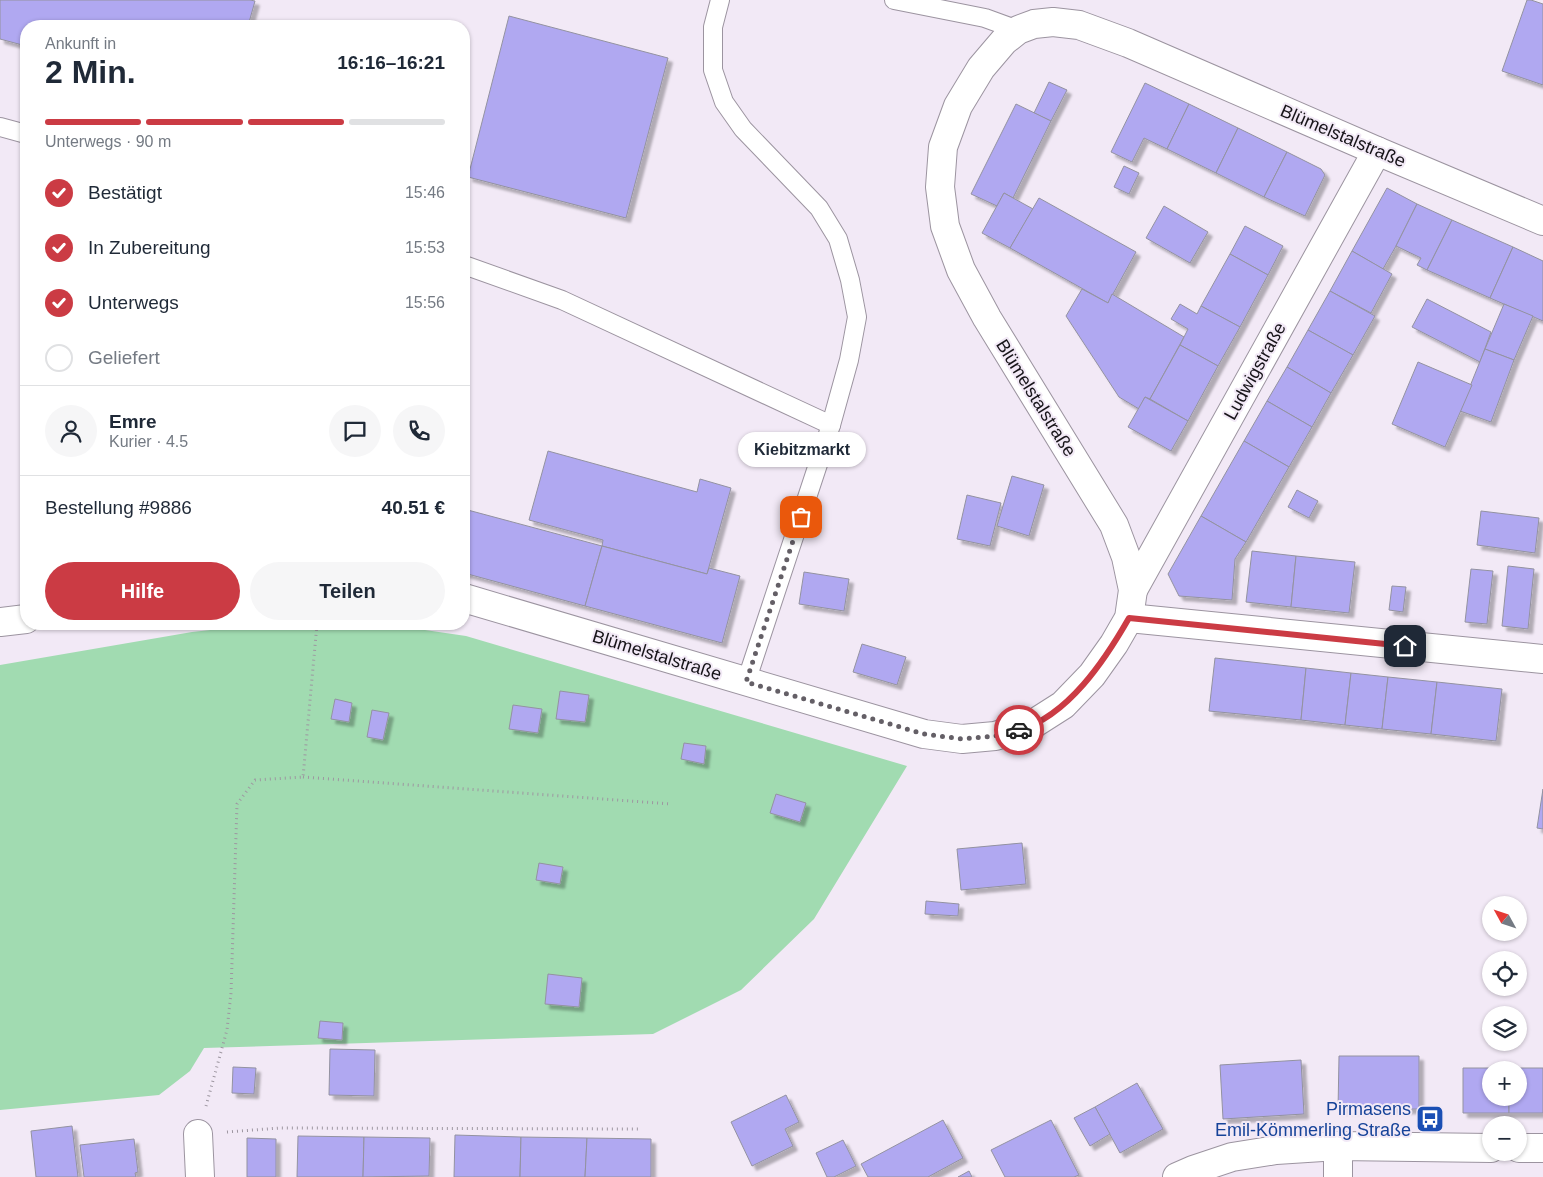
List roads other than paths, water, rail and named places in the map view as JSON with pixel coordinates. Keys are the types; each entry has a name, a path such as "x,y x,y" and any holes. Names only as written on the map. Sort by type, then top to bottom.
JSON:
{"street":[{"name":"Blümelstalstraße","path":"470,600 924,734 962,739 995,736 1030,726 1063,705 1092,675 1114,644 1129,618 1132,590 1126,557 1114,525 986,318 961,270 945,226 940,187 943,147 958,106 982,68 1004,41 1018,30 1034,24 1053,22 1079,25 1128,43 1377,152 1543,221"},
{"name":"Ludwigstraße","path":"1132,590 1377,152"},
{"path":"1129,618 1543,660"},
{"path":"0,622 20,619"},
{"path":"198,1134 200,1177"},
{"path":"1338,1146 1338,1177"},
{"path":"1177,1177 1232,1157 1276,1150 1338,1146 1482,1148"},
{"path":"1527,1148 1543,1148"}],"lane":[{"path":"720,0 714,28 713,70 724,102 743,129 819,208 838,240 850,280 857,317 849,360 831,425 746,682"},
{"path":"894,0 986,18 1018,30"},
{"path":"0,127 20,132"},
{"path":"470,267 562,300 831,425"}],"place":[{"name":"Kiebitzmarkt","path":"801,517"},
{"name":"Pirmasens Emil-Kömmerling Straße","path":"1430,1119"}]}
